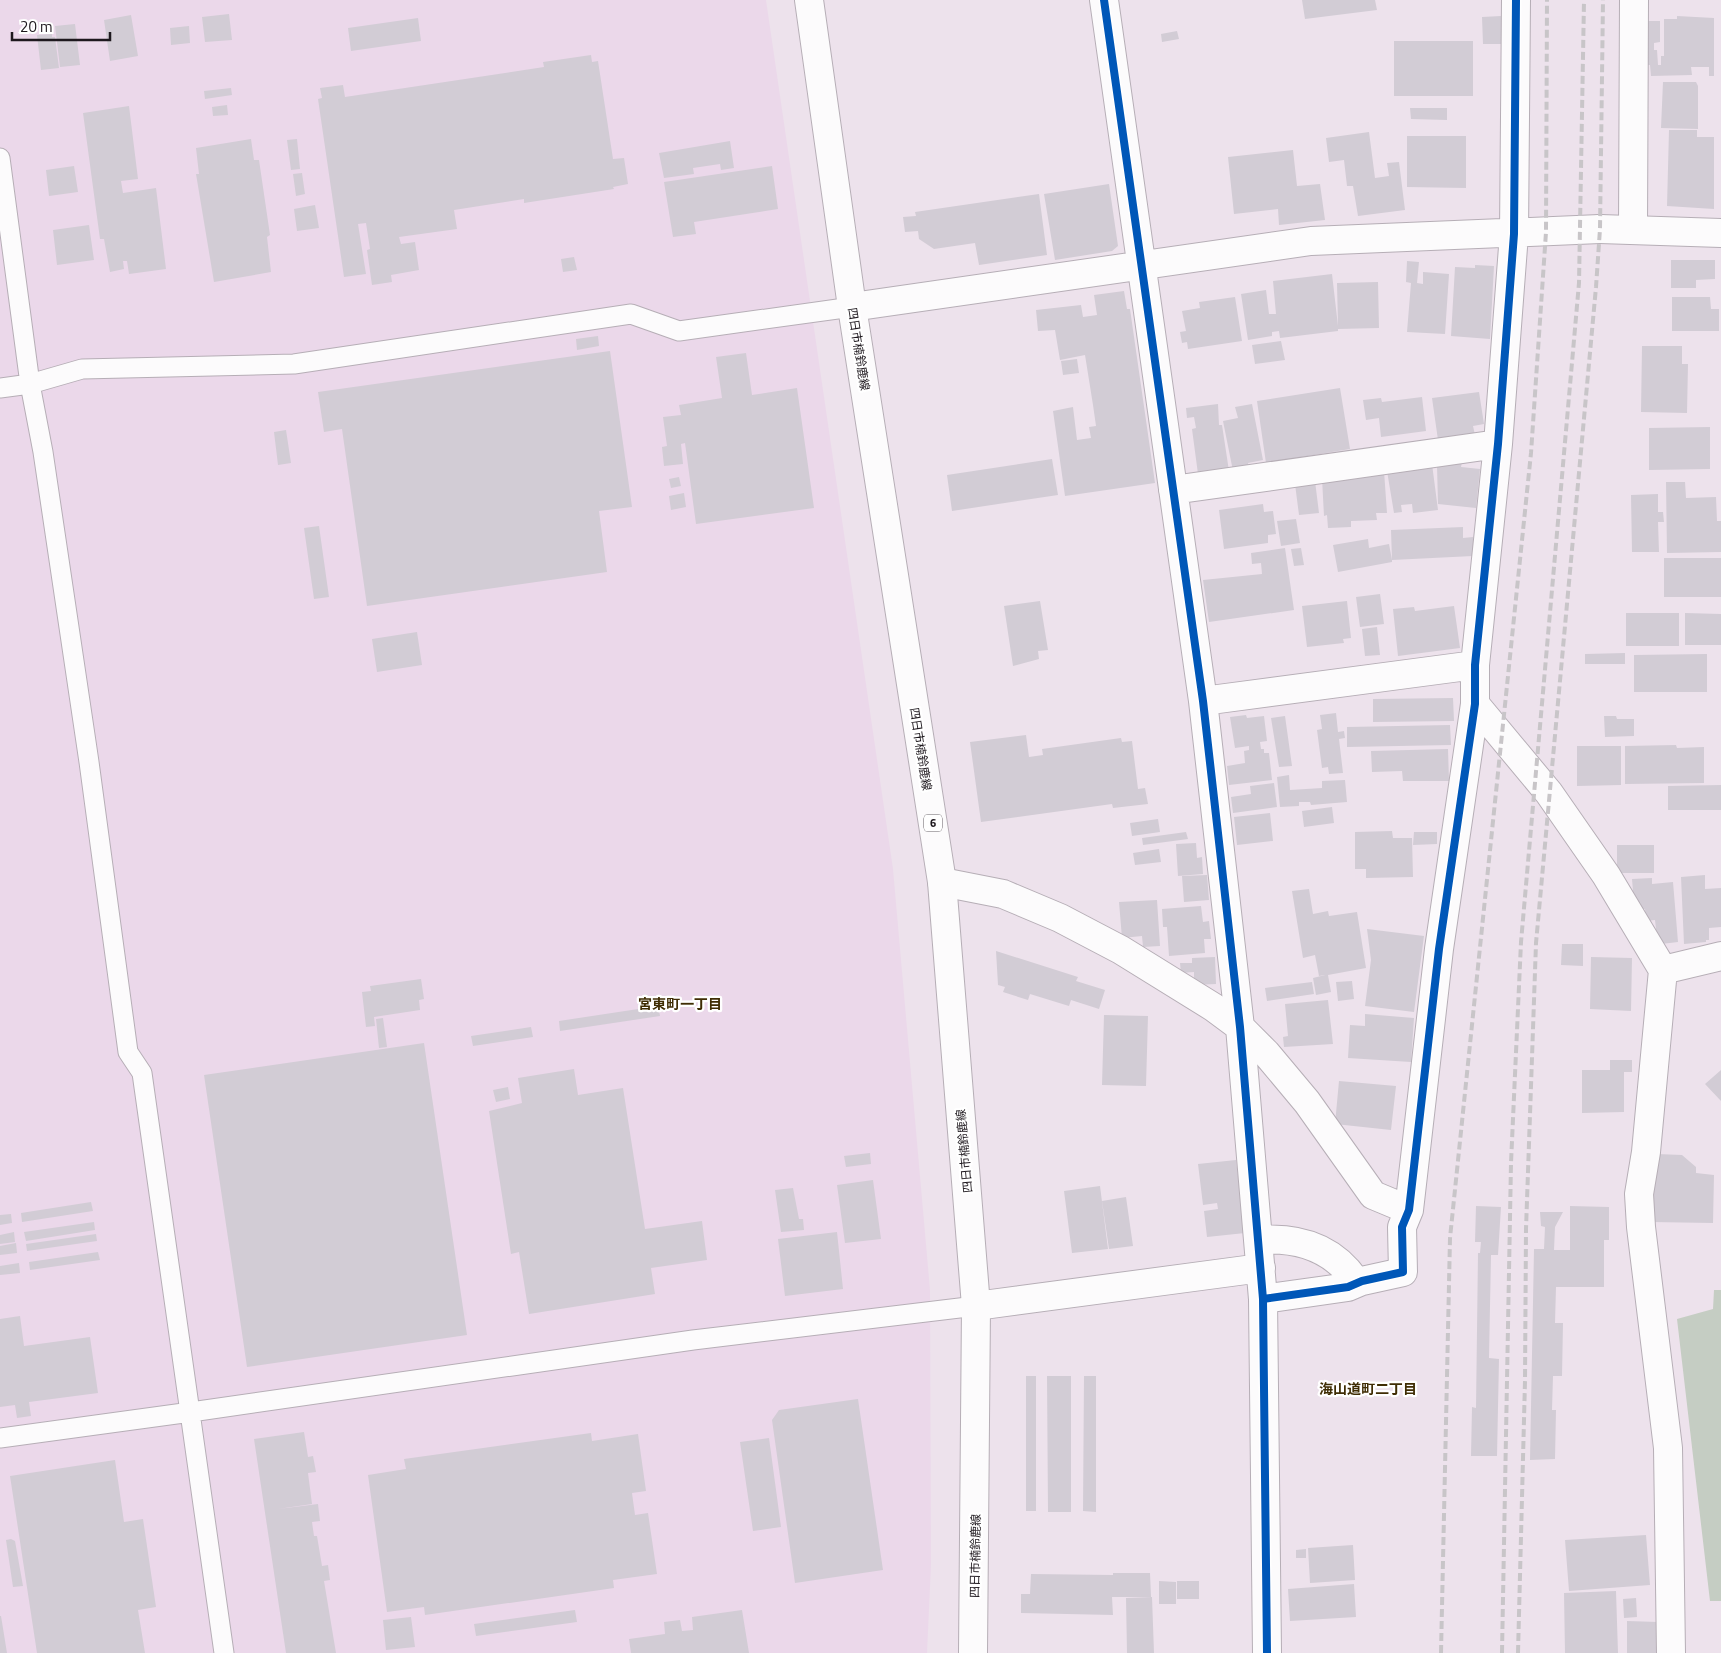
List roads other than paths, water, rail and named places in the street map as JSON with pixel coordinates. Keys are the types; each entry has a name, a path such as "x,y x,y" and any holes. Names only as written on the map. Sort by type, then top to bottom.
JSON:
{"street":[{"name":"四日市楠鈴鹿線","path":"809,0 852,307 942,882 976,1306 973,1653"},
{"path":"1104,0 1203,701 1240,1027 1263,1299 1267,1653"},
{"path":"1263,1299 1340,1288 1403,1272 1402,1227 1409,1210 1439,949 1475,704 1475,664 1498,444 1514,234 1516,0"},
{"path":"1633,229 1634,0"},
{"path":"852,307 1311,241 1633,229 1721,233"},
{"path":"1173,490 1498,444"},
{"path":"1203,701 1475,664"},
{"path":"1475,704 1549,793 1606,875 1663,970 1646,1152 1639,1194 1641,1227 1668,1448 1672,1653"},
{"path":"942,882 1003,894 1060,918 1174,982 1240,1027 1266,1053 1307,1102 1373,1195 1409,1210"},
{"path":"1663,970 1721,956"},
{"path":"1259,1240 1284,1238 1313,1246 1339,1262 1349,1271 1357,1283"},
{"path":"976,1306 1261,1268"}],"lane":[{"path":"0,158 30,384 44,452 89,762 128,1052 142,1073 224,1653"},
{"path":"0,388 30,384 82,369 294,364 630,314 679,331 852,307"},
{"path":"0,1438 693,1340 976,1306"}],"railway":[{"path":"1441,1653 1450,1238 1531,453 1546,232 1547,0"},
{"path":"1502,1653 1511,1163 1521,942 1579,283 1584,0"},
{"path":"1518,1653 1525,1381 1526,1229 1536,943 1596,287 1600,229 1603,0"}],"district":[{"name":"宮東町一丁目","path":"680,1003"},
{"name":"海山道町二丁目","path":"1368,1388"}]}
